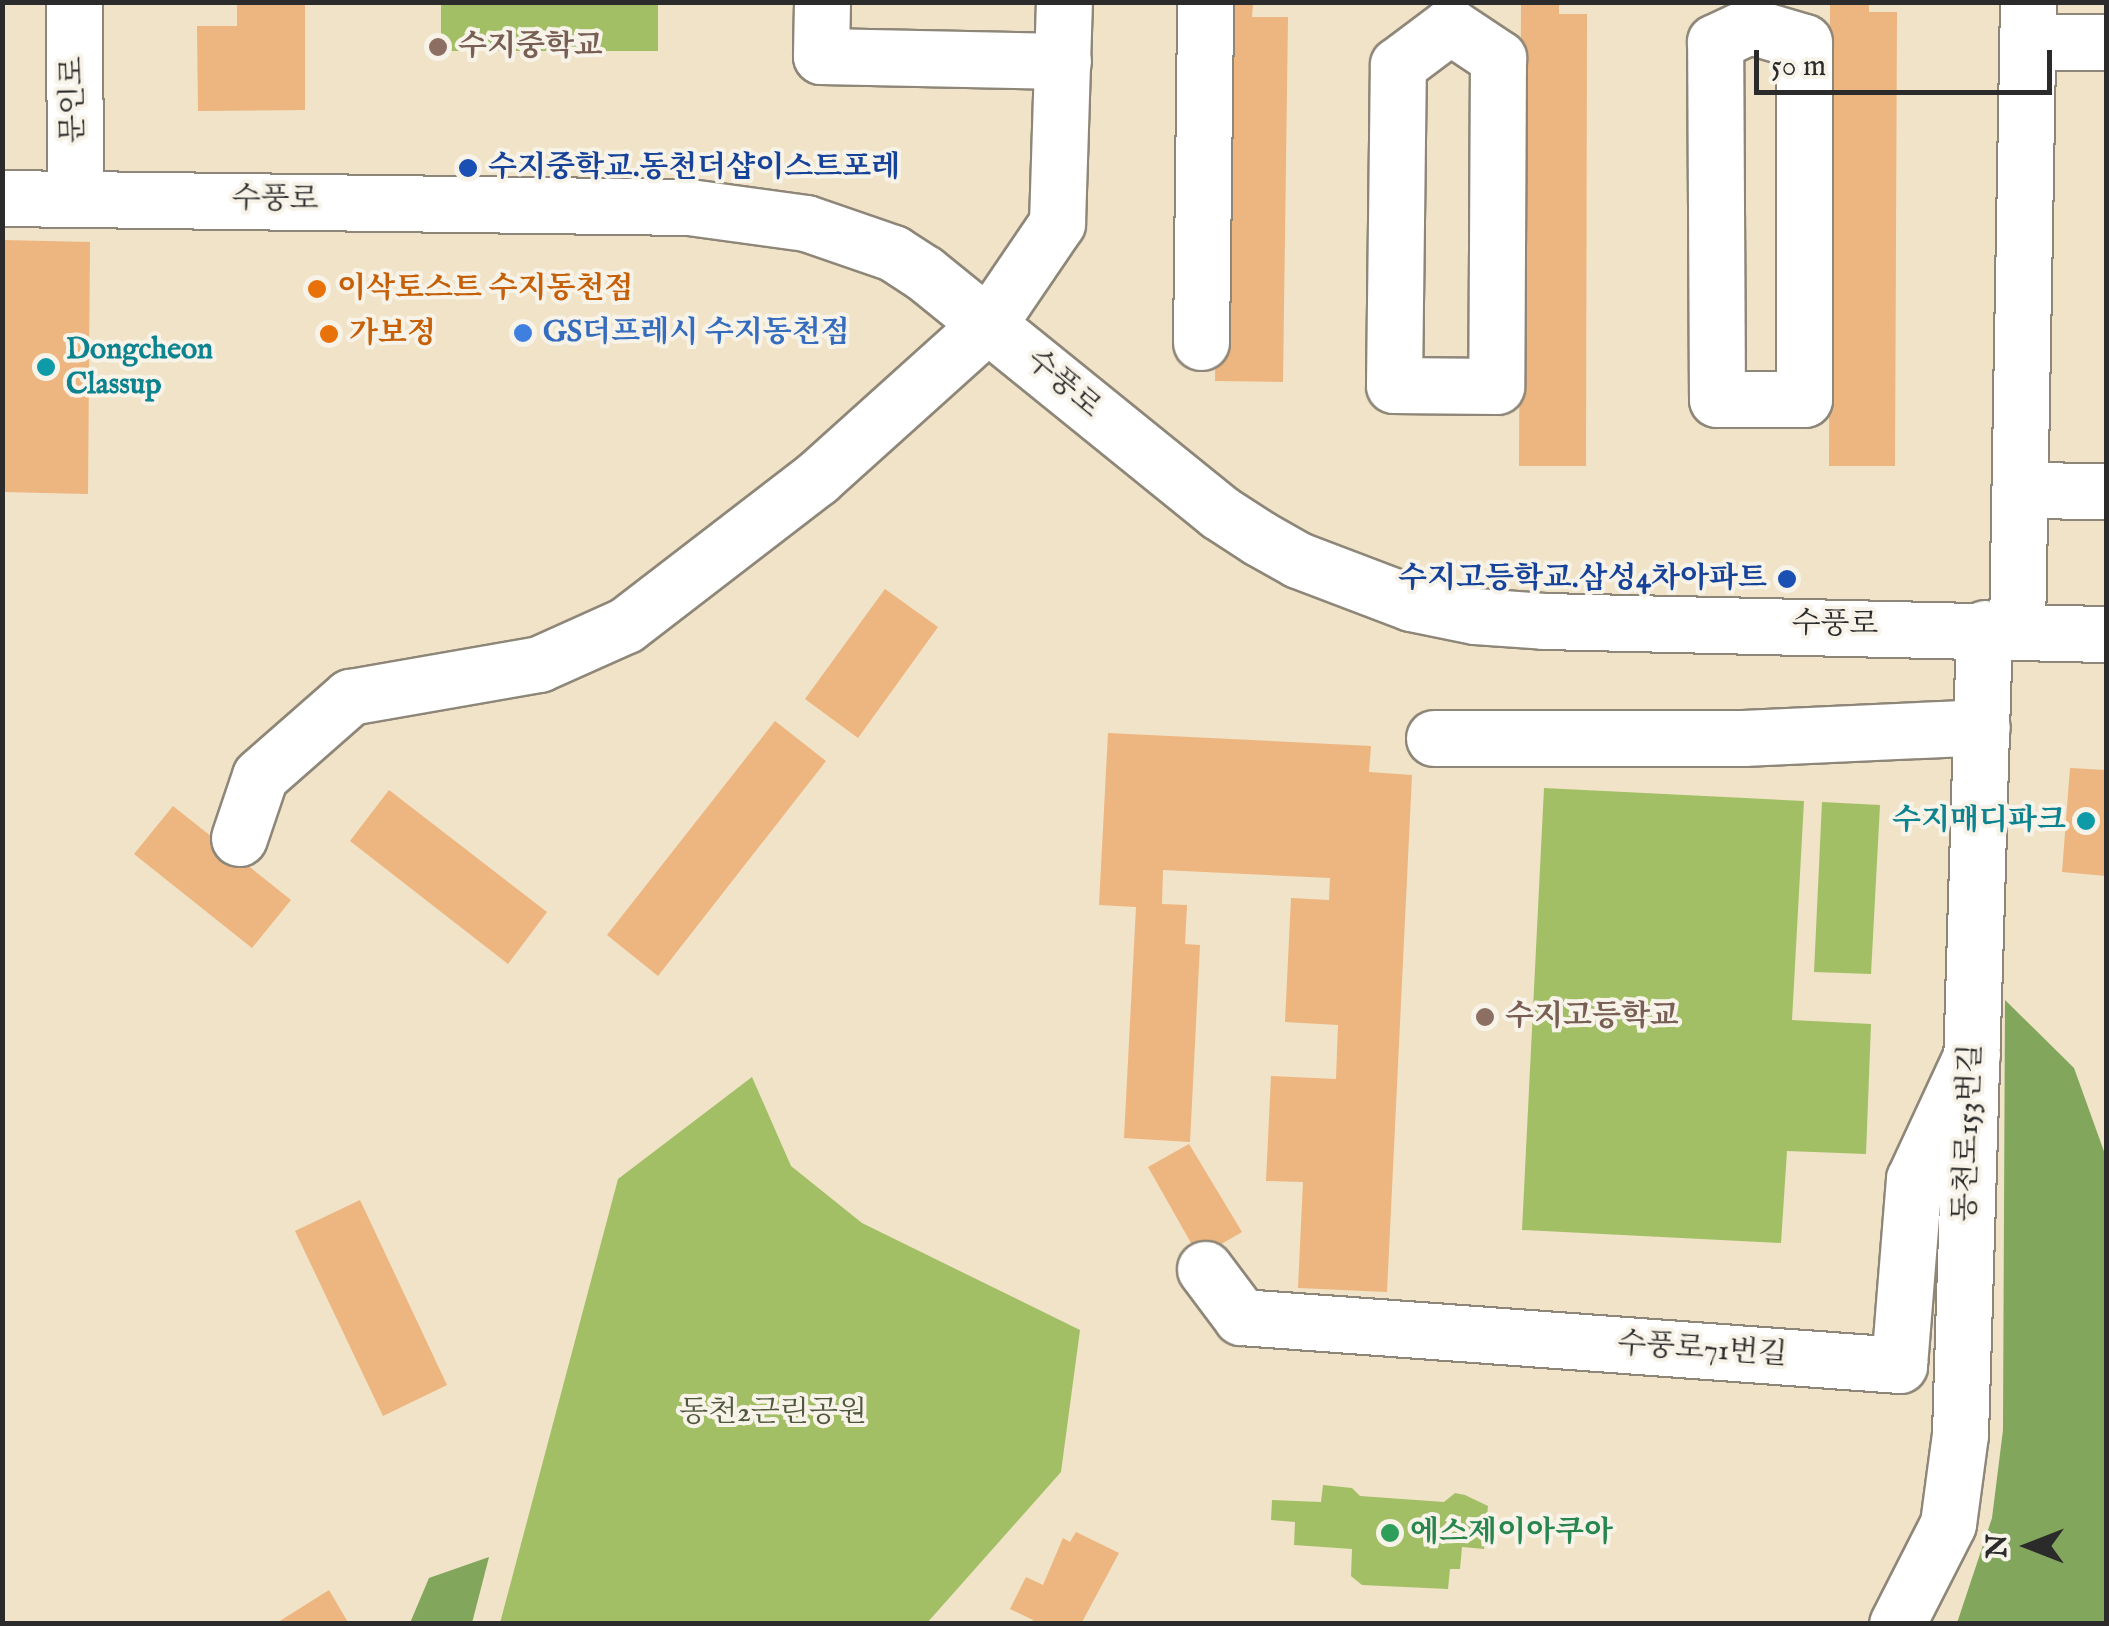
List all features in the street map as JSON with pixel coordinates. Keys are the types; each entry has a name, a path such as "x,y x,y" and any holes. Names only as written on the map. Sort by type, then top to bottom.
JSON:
{"street":[{"name":"문인로","path":"74,2 75,197"},
{"path":"822,2 821,56 1062,61"},
{"path":"238,838 260,776 350,697 539,664 626,625 817,478 989,322 1057,223 1064,2"},
{"path":"1202,342 1204,2"},
{"path":"1450,14 1498,58 1496,386 1394,384 1398,64 1450,14"},
{"path":"1750,14 1804,42 1804,399 1717,399 1716,42 1750,14"},
{"path":"2028,22 2106,42"},
{"name":"동천로153번길","path":"1896,1624 1948,1524 1960,1434 1982,727 2020,490 2028,22"},
{"name":"수풍로","path":"2,198 690,208 764,215 839,230 893,253 989,322 1219,512 1298,560 1412,603 1475,616 1544,620 2106,634"},
{"path":"2020,490 2106,491"},
{"path":"1434,738 1743,738 1982,727"},
{"name":"수풍로71번길","path":"1205,1269 1241,1317 1899,1365 1914,1179 1972,1054"}],"green space":[{"path":"441,3 658,3 658,51 441,51"},
{"path":"1544,788 1804,801 1792,1020 1871,1024 1866,1154 1787,1151 1781,1243 1522,1230"},
{"path":"1822,802 1880,805 1871,974 1814,972"},
{"path":"2005,1000 2074,1068 2106,1157 2106,1623 1957,1623 1992,1518 2003,1430"},
{"name":"동천2근린공원","path":"752,1077 791,1166 862,1223 1080,1330 1061,1472 927,1623 500,1623 618,1179"},
{"name":"에스제이아쿠아","path":"1323,1485 1352,1488 1360,1496 1444,1502 1455,1493 1465,1495 1488,1506 1484,1549 1462,1547 1460,1569 1450,1569 1448,1589 1362,1585 1351,1576 1352,1549 1294,1545 1295,1522 1271,1520 1272,1500 1321,1502"},
{"path":"489,1557 472,1623 410,1623 429,1578"}],"building":[{"path":"237,2 305,2 305,110 198,111 197,26 237,26"},
{"path":"1521,2 1559,2 1559,14 1587,14 1586,466 1519,466"},
{"path":"1830,2 1869,2 1869,12 1897,12 1895,466 1829,466"},
{"path":"1221,4 1253,4 1252,17 1288,17 1283,382 1215,381"},
{"name":"Dongcheon Classup","path":"2,240 90,242 88,494 2,492"},
{"path":"885,589 938,627 858,738 805,699"},
{"path":"775,721 826,761 658,976 607,935"},
{"path":"1108,733 1371,746 1369,772 1412,775 1387,1292 1298,1288 1303,1182 1266,1181 1271,1076 1336,1079 1338,1025 1285,1022 1291,898 1329,900 1330,878 1163,870 1162,904 1187,905 1185,944 1200,945 1190,1142 1124,1138 1136,907 1099,905"},
{"name":"수지매디파크","path":"2070,768 2106,770 2106,876 2062,872"},
{"path":"389,790 547,912 508,964 350,841"},
{"path":"173,806 291,900 252,948 134,854"},
{"path":"1189,1144 1242,1232 1199,1257 1148,1167"},
{"path":"360,1200 447,1385 383,1416 295,1231"},
{"path":"1076,1532 1119,1553 1081,1624 1032,1624 1033,1620 1010,1609 1026,1577 1043,1585 1063,1538 1070,1542"},
{"path":"329,1590 349,1624 275,1624"}],"place":[{"name":"수지중학교","path":"438,47"},
{"name":"수지중학교.동천더샵이스트포레","path":"468,168"},
{"name":"이삭토스트 수지동천점","path":"317,289"},
{"name":"GS더프레시 수지동천점","path":"523,333"},
{"name":"가보정","path":"329,334"},
{"name":"Dongcheon Classup","path":"46,367"},
{"name":"수지고등학교.삼성4차아파트","path":"1787,579"},
{"name":"수지매디파크","path":"2086,821"},
{"name":"수지고등학교","path":"1485,1017"},
{"name":"에스제이아쿠아","path":"1390,1533"}]}
